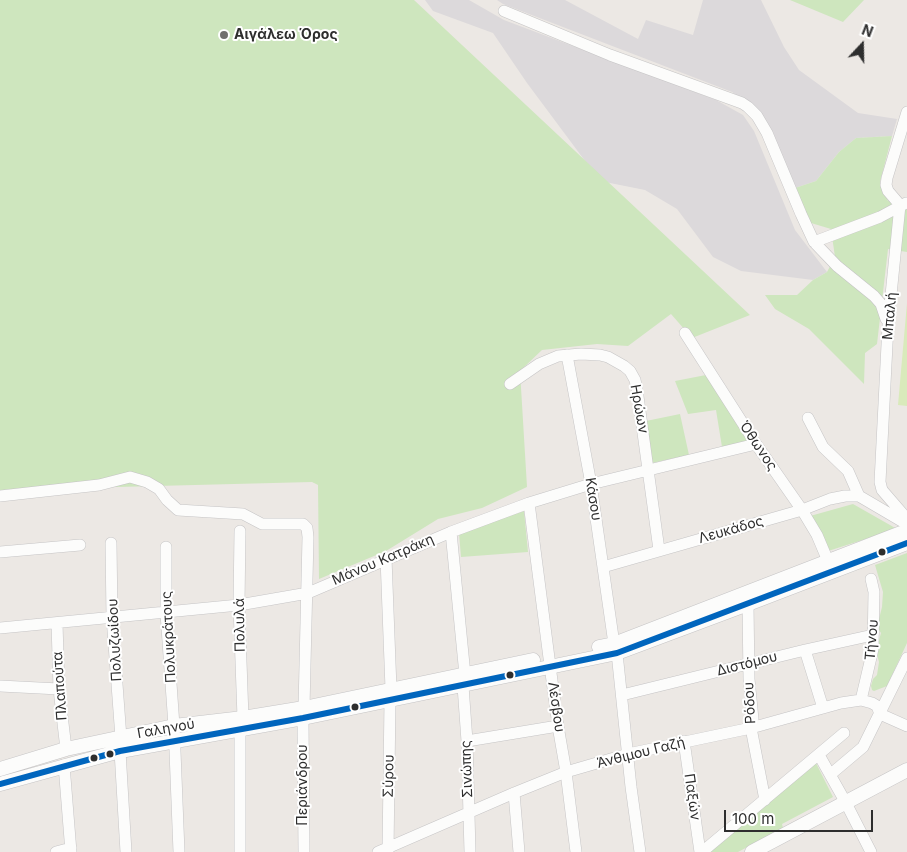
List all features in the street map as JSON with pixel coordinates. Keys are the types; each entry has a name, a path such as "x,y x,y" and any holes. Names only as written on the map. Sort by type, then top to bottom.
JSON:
{"street":[{"path":"504,11 610,55 742,103 748,107 757,116 766,133 800,214 814,242 837,266 878,300 888,325"},
{"path":"814,242 880,217 904,204 888,191 886,185 906,120"},
{"name":"Μπαλή","path":"904,204 901,258 888,325 880,482 882,490 907,519"},
{"name":"Όθωνος","path":"685,334 756,444 802,510 817,535 828,561"},
{"name":"Ηρώων","path":"510,384 548,359 566,355 600,355 608,357 630,371 637,389 659,550"},
{"name":"Κάσου","path":"566,355 591,484 622,695 640,852"},
{"path":"808,418 824,446 848,471 859,496 907,524"},
{"name":"Μάνου Κατράκη","path":"0,628 238,605 308,593 386,558 529,503 591,484 756,444"},
{"name":"Περιάνδρου","path":"0,496 99,485 130,477 152,485 178,510 243,514 262,524 303,524 307,528 308,593 304,713 304,852"},
{"name":"Λευκάδος","path":"603,567 845,496 859,496"},
{"name":"Λέσβου","path":"529,503 576,852"},
{"name":"Πολυλά","path":"240,531 238,605 241,724 240,852"},
{"name":"Σινώπης","path":"451,532 464,680 470,852"},
{"name":"Γαληνού","path":"615,648 828,561 901,533 907,533"},
{"name":"Γαληνού","path":"0,769 66,749 174,742 241,724 304,713 615,648 748,604 907,542"},
{"name":"Πολυζωίδου","path":"111,543 112,617 126,852"},
{"path":"0,552 80,545"},
{"name":"Πολυκράτους","path":"166,547 166,613 174,742"},
{"name":"Σύρου","path":"385,850 390,695 386,558"},
{"name":"Τήνου","path":"861,700 873,649 874,592 871,579"},
{"name":"Ρόδου","path":"748,604 751,728 765,800"},
{"name":"Πλαπούτα","path":"57,623 59,689 66,749"},
{"name":"Διστόμου","path":"622,695 805,650 874,636"},
{"path":"805,650 823,708"},
{"path":"830,774 864,747 907,658"},
{"path":"0,686 59,689"},
{"path":"861,700 877,706 880,714 907,726"},
{"name":"Άνθιμου Γαζή","path":"385,850 469,812 566,772 628,754 751,728 841,703 861,700"},
{"name":"Γαληνού","path":"0,784 64,765 174,726 241,724"},
{"path":"467,742 558,726"},
{"path":"701,852 844,733"},
{"path":"174,742 179,852"},
{"name":"Παξών","path":"684,742 701,852"},
{"path":"818,755 846,803 871,852"},
{"path":"56,852 71,850 64,765"},
{"path":"752,852 907,770"},
{"path":"514,793 519,852"}],"shaded area":[{"path":"425,0 469,0 504,20 716,100 743,115 754,131 795,230 827,272 813,280 741,271 713,257 677,209 645,190 600,181 527,83 493,33 433,11"},
{"path":"497,0 565,0 638,39 646,20 693,35 703,0 761,0 784,47 799,70 858,113 897,119 892,136 856,138 839,152 816,181 795,188 759,113 732,92 503,4"}],"green space":[{"path":"0,0 414,0 750,315 692,338 671,314 628,346 597,344 542,350 520,371 527,487 482,508 438,519 386,551 319,579 318,485 312,482 0,490"},
{"path":"790,0 864,0 843,22"},
{"path":"892,136 880,182 888,201 907,203 907,252 888,249 877,344 865,353 864,384 809,329 775,309 765,295 797,295 813,280 827,272 835,257 831,229 811,223 795,188 816,181 839,152 856,138"},
{"path":"907,303 907,406 898,405"},
{"path":"706,375 748,441 722,447 716,410 688,414 675,381"},
{"path":"680,414 689,455 652,463 646,421"},
{"path":"853,504 897,529 825,552 803,518"},
{"path":"524,511 528,552 461,557 459,533"},
{"path":"907,553 907,643 887,686 874,691 871,686 873,679 877,675 879,662 875,646 881,633 877,627 882,607 883,592 875,565"},
{"path":"816,763 833,797 782,824 783,828 738,852 706,852"}],"transit line":[{"path":"0,784 120,751 303,718 617,653 907,543"}],"place":[{"name":"Αιγάλεω Όρος","path":"224,35"}]}
